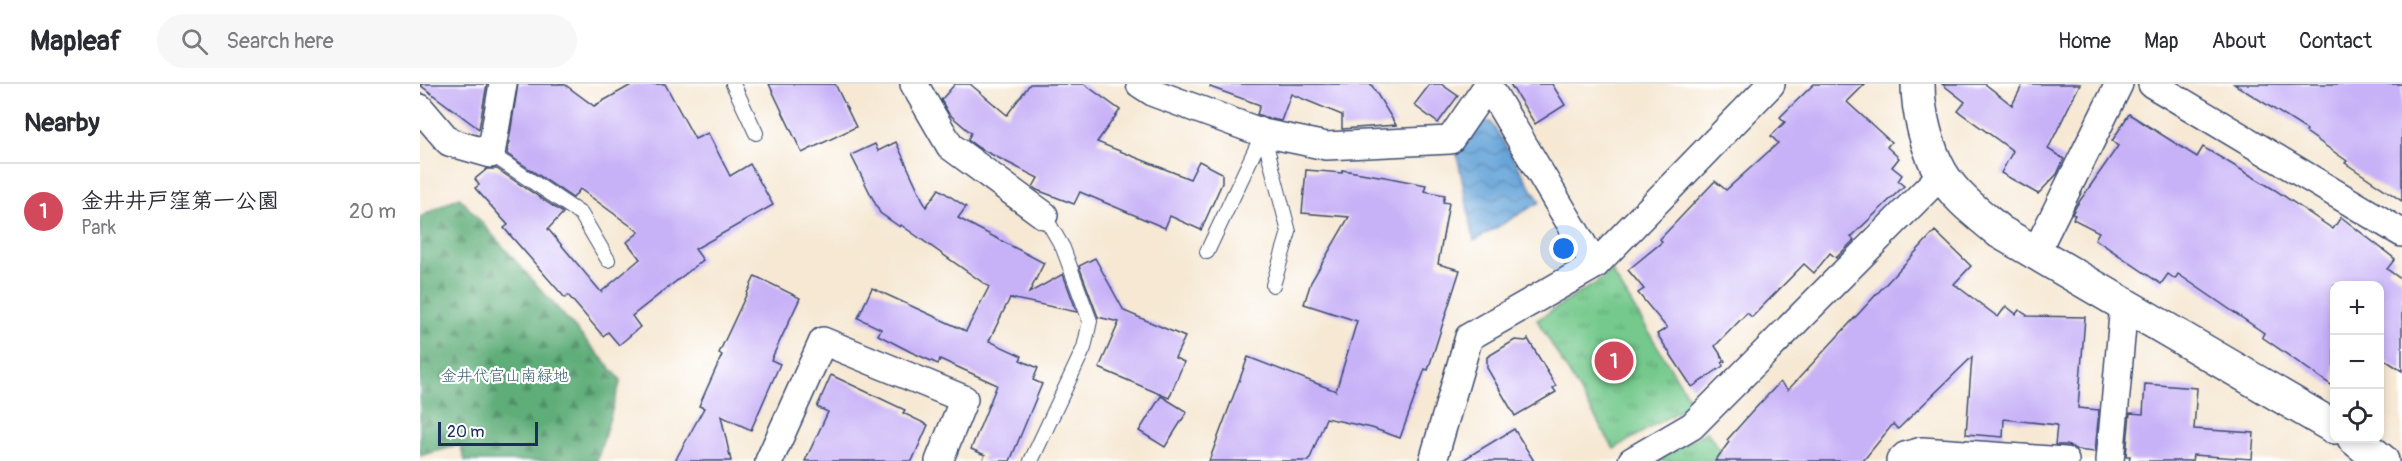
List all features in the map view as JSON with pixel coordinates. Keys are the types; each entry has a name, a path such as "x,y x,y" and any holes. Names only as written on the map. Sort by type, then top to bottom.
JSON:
{"street":[{"path":"420,108 449,142 491,154 503,84"},
{"path":"914,84 950,146 1044,215"},
{"path":"1150,87 1263,134 1326,146 1450,140 1488,84 1595,265"},
{"path":"1433,461 1469,337 1595,265 1771,84"},
{"path":"1918,84 1926,135 1942,174 1968,205 1984,219 2000,232 2330,425"},
{"path":"2036,252 2119,84"},
{"path":"2152,84 2402,233"},
{"path":"1632,461 1692,426 1942,174"},
{"path":"2110,461 2124,304"},
{"path":"769,461 823,341 964,399 939,461"},
{"path":"2360,443 2382,461"},
{"path":"1900,461 1905,456 1922,451 2065,461"}],"lane":[{"path":"733,84 756,133"},
{"path":"1207,252 1263,134"},
{"path":"1263,134 1289,232 1273,285"},
{"path":"491,154 581,214 608,260"},
{"path":"1031,461 1084,348 1090,321 1063,248 1044,215"}],"green space":[{"name":"金井代官山南緑地","path":"459,197 621,380 597,461 465,461 460,445 420,456 420,217"},
{"path":"1611,270 1692,403 1614,449 1537,320 1602,279"},
{"path":"1707,431 1726,461 1656,461"}],"water":[{"path":"1481,121 1491,122 1540,202 1474,241 1457,154"}],"building":[{"path":"487,84 479,129 420,85"},
{"path":"518,84 564,84 594,106 633,84 665,84 695,139 708,133 730,176 750,164 773,205 695,249 703,260 632,316 640,327 619,345 608,332 603,336 568,295 565,298 504,228 508,225 475,188 479,185 475,179 487,169 497,169 563,213 548,229 601,292 640,259 627,242 639,232 580,189 573,198 507,154"},
{"path":"769,84 835,84 856,127 802,153"},
{"path":"955,84 970,84 1007,115 1030,84 1084,84 1120,110 1097,142 1190,179 1199,161 1222,173 1222,183 1201,230 1170,216 1165,228 1080,192 1074,204 1037,190 1033,187 1038,178 968,140 971,133 949,114 941,100"},
{"path":"1211,84 1371,84 1396,125 1342,129 1342,115 1291,94 1281,121 1267,118 1257,114 1260,105 1210,87"},
{"path":"1430,84 1441,84 1458,96 1438,123 1414,105"},
{"path":"1510,84 1552,84 1565,105 1535,124"},
{"path":"1814,84 1865,84 1847,102 1891,142 1887,147 1899,158 1892,167 1902,175 1898,181 1904,186 1851,237 1854,240 1836,258 1830,253 1814,273 1804,264 1752,317 1747,313 1715,346 1725,361 1722,363 1723,366 1692,387 1657,334 1667,328 1638,293 1644,289 1628,270 1662,242 1660,239 1715,181 1726,190 1778,143 1771,136 1785,122 1780,117"},
{"path":"1942,84 1985,84 2012,105 2023,84 2080,84 2048,149 2064,159 2057,174 2038,194 2001,173 2013,151 1958,111 1965,102"},
{"path":"2234,84 2402,84 2402,201 2345,163 2347,161 2306,132 2307,130"},
{"path":"2129,114 2197,157 2203,147 2275,190 2333,229 2341,217 2395,259 2387,269 2402,280 2402,371 2384,359 2384,281 2330,281 2330,384 2262,337 2264,333 2178,274 2175,279 2168,274 2161,284 2095,239 2099,232 2073,219 2075,215 2072,214 2118,146 2112,141"},
{"path":"896,142 926,207 939,189 966,207 958,218 1044,263 1029,293 1063,274 1077,312 1010,298 989,341 1022,356 1020,360 1038,368 1033,380 1042,384 1010,461 982,461 985,455 971,449 997,385 940,359 938,364 911,352 878,335 881,329 858,318 872,288 966,331 989,287 901,225 900,227 880,213 851,155 875,144 878,151"},
{"path":"1306,170 1342,173 1342,170 1385,177 1426,185 1424,191 1445,195 1443,202 1449,203 1438,264 1460,270 1428,370 1425,369 1400,438 1372,428 1326,418 1309,461 1209,461 1248,357 1336,391 1357,321 1304,304 1311,282 1349,217 1302,213"},
{"path":"1935,231 1971,266 1954,284 1998,317 2006,306 2016,314 2019,310 2028,316 2085,317 2078,408 2099,410 2095,452 2076,450 2067,445 2055,445 2057,425 2004,419 2003,437 1966,434 1972,357 1898,429 1893,424 1863,461 1715,461 1729,442 1727,440 1780,382 1788,390"},
{"path":"1095,258 1124,311 1185,337 1175,358 1184,362 1169,398 1099,368 1119,322 1098,317 1079,266"},
{"path":"755,276 800,298 771,360 780,364 751,430 721,416 731,461 675,461 704,408 699,406 722,355 719,353"},
{"path":"1528,339 1556,386 1553,388 1556,392 1515,416 1487,368 1487,357 1515,340 1526,341"},
{"path":"831,375 905,410 903,413 928,425 912,461 805,461 828,412 817,407"},
{"path":"2145,384 2197,388 2194,429 2254,433 2252,459 2193,455 2192,461 2129,461 2130,456 2126,456 2130,413 2143,414"},
{"path":"1161,396 1187,412 1165,447 1139,431"},
{"path":"1514,429 1534,461 1461,461"}],"place":[{"name":"金井井戸窪第一公園","path":"1614,361"}]}
